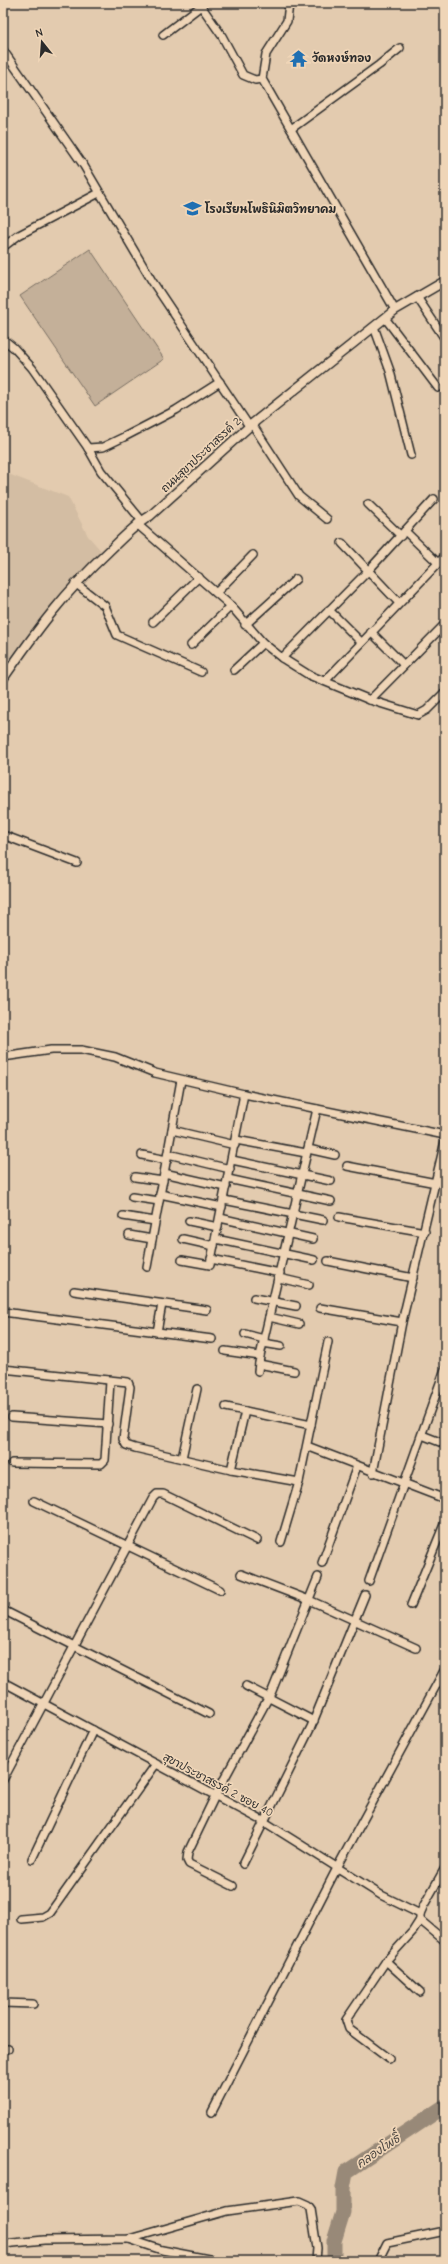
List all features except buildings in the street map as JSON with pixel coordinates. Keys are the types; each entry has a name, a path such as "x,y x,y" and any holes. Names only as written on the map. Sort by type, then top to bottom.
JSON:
{"street":[{"path":"289,3 287,21 266,54 262,79 395,310"},
{"path":"163,35 200,5 222,36 243,75 255,80 262,79"},
{"path":"291,129 379,66 400,48"},
{"path":"3,50 84,166 152,281 220,382 300,496 327,519"},
{"path":"3,247 19,235 99,193"},
{"name":"ถนนสุขาประชาสรรค์ 2","path":"3,679 34,634 75,583 250,424 395,310 445,282"},
{"path":"417,297 445,339"},
{"path":"385,318 438,388"},
{"path":"374,327 390,371 411,455"},
{"path":"3,339 14,348 32,368 88,448 101,471 140,523 231,606 245,625 263,643 297,668 370,700 418,715 427,710 445,692"},
{"path":"88,448 103,447 126,436 176,410 220,382"},
{"path":"282,658 368,572 434,500"},
{"path":"368,504 438,563"},
{"path":"342,543 399,603"},
{"path":"216,593 253,555"},
{"path":"325,681 445,556"},
{"path":"153,622 198,577"},
{"path":"245,625 296,579"},
{"path":"75,583 105,606 117,635 201,672"},
{"path":"191,645 231,606"},
{"path":"329,610 361,642"},
{"path":"370,700 445,624"},
{"path":"371,632 404,665"},
{"path":"234,670 263,643"},
{"path":"3,835 77,863"},
{"path":"3,1057 51,1050 81,1050 116,1057 155,1072 182,1080 317,1109 445,1134"},
{"path":"147,1267 182,1080"},
{"path":"182,1260 210,1265 236,1142 244,1094"},
{"path":"259,1364 317,1109"},
{"path":"172,1130 236,1142 335,1155"},
{"path":"373,1473 402,1322 412,1278 425,1232 445,1140"},
{"path":"142,1154 167,1157 230,1169"},
{"path":"232,1160 331,1181"},
{"path":"348,1166 436,1183"},
{"path":"164,1173 226,1187"},
{"path":"135,1177 162,1181"},
{"path":"228,1179 331,1201"},
{"path":"132,1197 223,1203 324,1220"},
{"path":"123,1216 155,1221"},
{"path":"339,1217 425,1232"},
{"path":"220,1218 313,1239"},
{"path":"189,1221 218,1227"},
{"path":"129,1235 152,1239"},
{"path":"184,1239 215,1242 314,1260"},
{"path":"211,1259 280,1276 309,1285"},
{"path":"328,1261 412,1278"},
{"path":"74,1291 207,1310"},
{"path":"254,1298 296,1306"},
{"path":"158,1332 162,1304"},
{"path":"320,1308 402,1322"},
{"path":"3,1312 212,1339"},
{"path":"269,1317 299,1324"},
{"path":"245,1334 281,1346"},
{"path":"281,1542 299,1482 328,1342"},
{"path":"225,1351 259,1364 294,1371"},
{"path":"3,1369 128,1382 130,1387 123,1439 126,1444 135,1448 231,1470 299,1482"},
{"path":"369,1581 403,1484 422,1435 442,1390 445,1369"},
{"path":"12,1463 101,1464 104,1460 108,1424 110,1381"},
{"path":"182,1458 197,1389"},
{"path":"226,1407 311,1425"},
{"path":"231,1470 245,1411"},
{"path":"12,1417 108,1424"},
{"path":"422,1435 445,1444"},
{"path":"307,1446 373,1473 445,1499"},
{"path":"322,1563 357,1466"},
{"path":"3,1780 153,1498 157,1494 164,1494 256,1540"},
{"path":"34,1501 129,1545 220,1590"},
{"path":"411,1605 445,1522"},
{"path":"241,1574 309,1600 416,1648"},
{"path":"233,1886 189,1864 186,1860 188,1852 215,1796 268,1697 318,1577"},
{"path":"243,1864 263,1821 314,1721 365,1595"},
{"path":"3,1610 209,1714"},
{"path":"212,2112 338,1866 445,1669"},
{"name":"สุขาประชาสรรค์ 2 ซอย 40","path":"3,1682 263,1821 420,1917 445,1942"},
{"path":"246,1686 314,1721"},
{"path":"32,1859 93,1730"},
{"path":"21,1919 43,1917 50,1913 156,1764"},
{"path":"389,2059 349,2029 345,2022 386,1961 413,1931 445,1868"},
{"path":"386,1961 420,1992"},
{"path":"3,2003 33,2004"},
{"path":"3,2244 44,2240 129,2239 228,2211 267,2204 299,2201 308,2205 311,2209 316,2248 316,2261"},
{"path":"378,2261 387,2243 445,2231"},
{"path":"129,2239 162,2250 219,2261"}],"shaded area":[{"path":"90,249 164,359 95,406 20,296"},
{"path":"3,472 68,497 88,536 103,553 45,612 3,676"}],"waterway":[{"name":"คลองโพธิ์","path":"334,2261 334,2241 343,2212 343,2188 346,2172 445,2106"}],"place":[{"name":"วัดหงษ์ทอง","path":"299,58"},
{"name":"โรงเรียนโพธินิมิตวิทยาคม","path":"192,209"}]}
